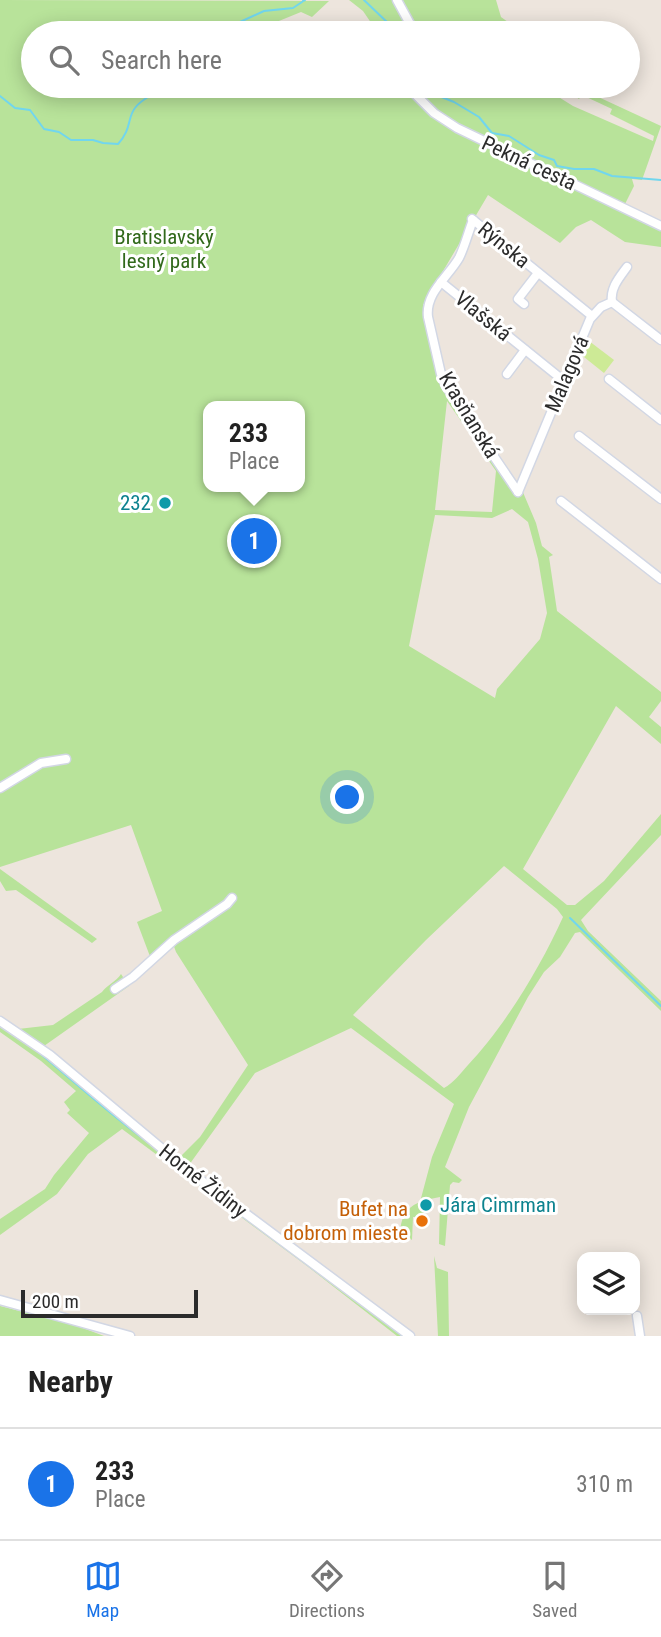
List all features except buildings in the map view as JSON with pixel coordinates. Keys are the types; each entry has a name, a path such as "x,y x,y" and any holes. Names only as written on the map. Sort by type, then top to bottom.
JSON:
{"street":[{"path":"397,0 408,21"},
{"name":"Pekná cesta","path":"419,98 434,113 457,128 661,226"},
{"name":"Rýnska","path":"471,219 592,316"},
{"name":"Krasňanská","path":"471,219 459,257 430,299 428,311 442,378 518,492"},
{"path":"627,267 617,281 612,302 661,340"},
{"name":"Rýnska","path":"524,304 518,299 538,273"},
{"name":"Vlašská","path":"441,282 564,381"},
{"name":"Malagová","path":"518,492 592,316 612,302"},
{"name":"Vlašská","path":"507,374 526,350"},
{"path":"609,379 661,419"},
{"path":"579,436 661,499"},
{"path":"561,501 661,579"},
{"path":"0,788 41,763 66,759"},
{"path":"115,989 133,977 174,940 232,898"},
{"name":"Horné Židiny","path":"0,1021 50,1055 190,1172 410,1336"},
{"path":"0,1300 130,1336"},
{"path":"637,1316 640,1336"}],"green space":[{"name":"Bratislavský lesný park","path":"0,0 329,1 312,17 301,12 279,21 21,21 21,98 560,98 653,141 654,136 610,114 612,109 588,98 600,98 661,126 642,180 632,179 634,186 624,206 661,229 661,247 625,242 591,220 576,227 560,243 488,195 423,305 439,382 518,496 522,490 542,546 553,555 549,557 557,611 661,692 661,701 649,717 661,727 661,744 616,706 523,869 567,905 575,905 604,881 661,814 661,835 581,920 588,931 661,1001 661,1011 580,932 575,933 560,957 544,972 528,997 469,1107 445,1167 462,1180 450,1185 445,1246 439,1244 440,1197 425,1200 424,1217 413,1217 412,1240 400,1231 406,1213 420,1202 432,1157 454,1104 351,1028 255,1073 189,1165 414,1336 397,1336 122,1129 88,1154 57,1194 0,1235 0,1219 45,1189 89,1133 67,1113 70,1110 64,1102 76,1091 41,1061 0,1032 0,1017 18,1029 53,1025 102,992 121,974 129,986 44,1046 180,1157 200,1137 248,1065 176,952 172,941 151,959 137,922 162,911 131,825 0,867","holes":["447,401 496,471 492,512 435,510","512,509 528,522 538,559 547,613 540,639 497,689 495,698 409,646 435,515 492,518","504,866 557,909 563,917 509,1014 457,1078 444,1088 353,1015 426,940"]},
{"path":"349,0 393,0 404,21 370,21 363,11"},
{"path":"401,0 496,0 501,17 506,21 412,21"},
{"path":"589,341 614,360 604,373 579,353"},
{"path":"0,869 97,939 92,943 16,890 6,891 0,881"},
{"path":"434,1256 437,1268 448,1272 449,1336 438,1336"},
{"path":"0,1306 75,1325 104,1336 0,1336"}],"waterway":[{"path":"364,0 386,21"},
{"path":"242,21 264,11 293,8 302,2"},
{"path":"0,96 15,108 30,110 44,129 59,132 71,140 118,144 135,108 146,98"},
{"path":"444,98 479,117 492,133 509,136 539,155 554,160 557,166 594,169 612,176 661,180"},
{"path":"570,918 661,1006"},
{"path":"36,1050 157,1149"},
{"path":"357,1301 403,1336"}],"place":[{"name":"232","path":"165,503"},
{"name":"233","path":"254,541"},
{"name":"Jára Cimrman","path":"426,1205"},
{"name":"Bufet na dobrom mieste","path":"422,1221"}]}
